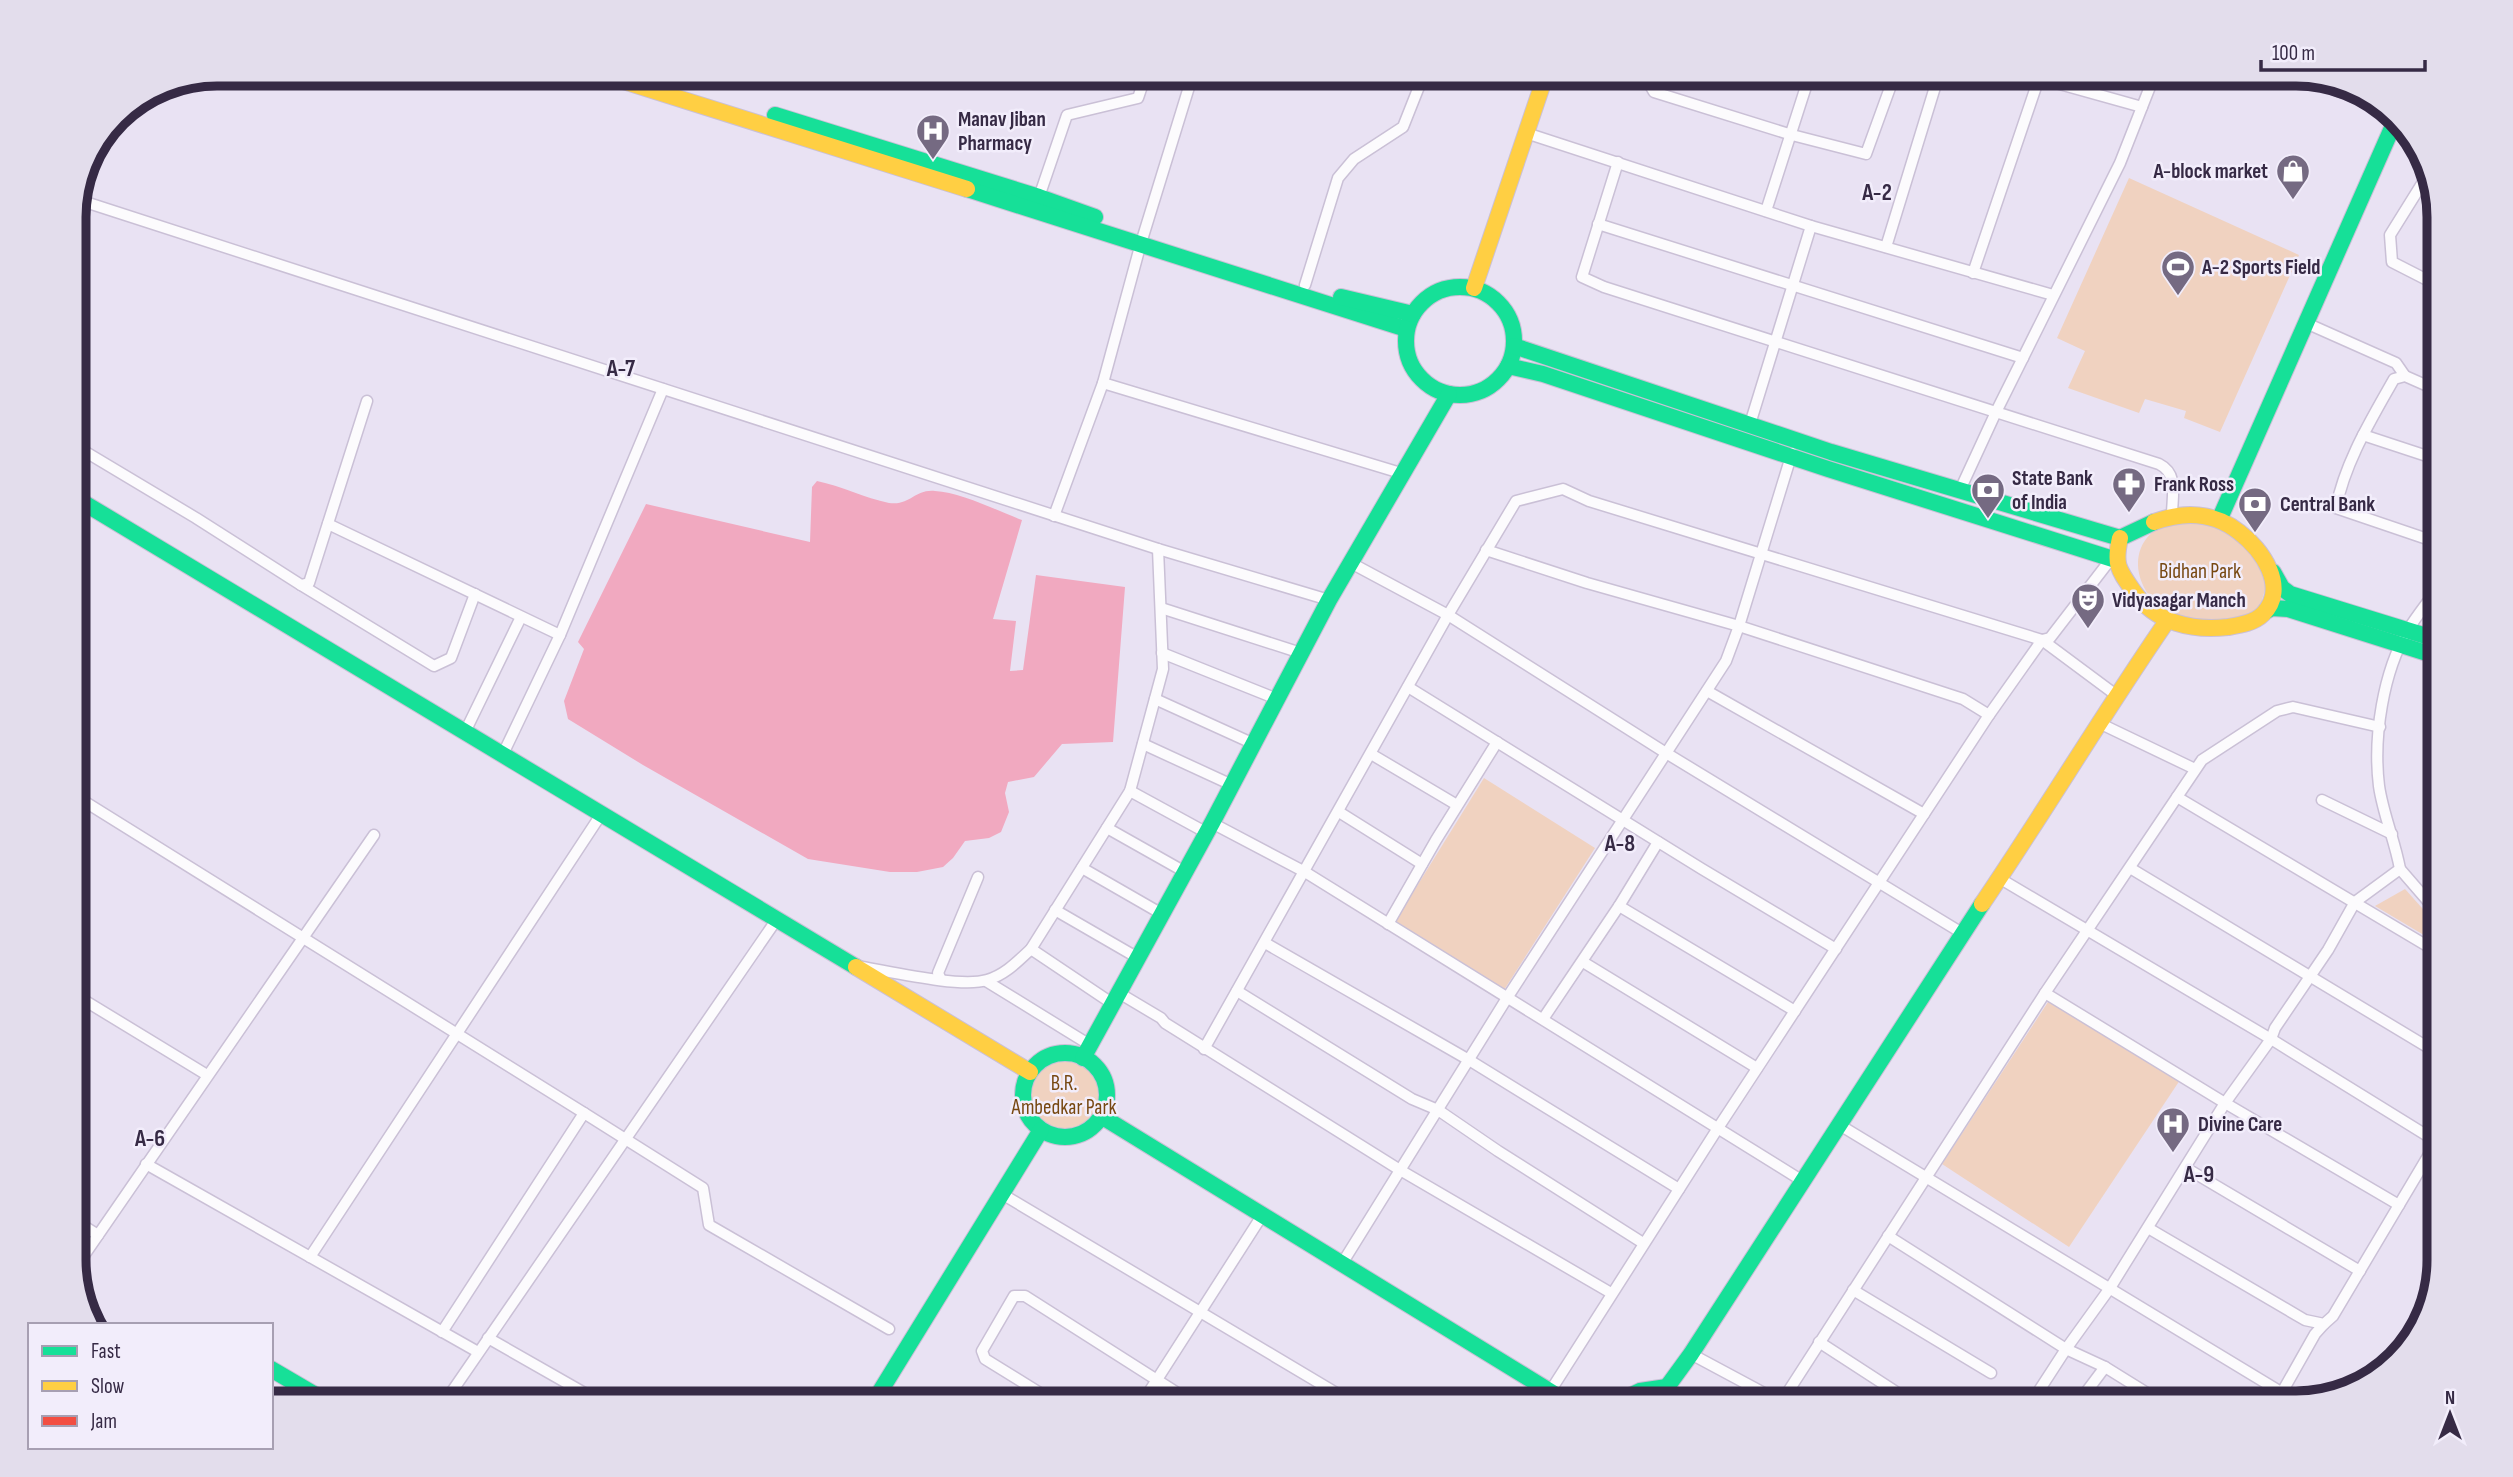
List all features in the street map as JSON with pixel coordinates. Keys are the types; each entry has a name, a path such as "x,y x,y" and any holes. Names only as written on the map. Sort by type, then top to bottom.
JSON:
{"street":[{"path":"640,86 1143,239 1348,299 1413,314"},
{"path":"691,86 1039,197 1143,239 1406,329"},
{"path":"1039,197 1067,115 1139,98 1142,86"},
{"path":"1055,516 1103,383 1189,86"},
{"path":"1305,285 1338,178 1354,159 1403,127 1419,86"},
{"path":"1474,288 1542,86"},
{"path":"1650,86 1654,92 1792,135 1866,154 1891,86"},
{"path":"1766,211 1806,86"},
{"path":"1886,247 1935,86"},
{"path":"1973,273 2036,86"},
{"path":"2067,86 2142,107"},
{"path":"1960,490 2053,295 2120,163 2150,86"},
{"path":"2220,518 2393,128"},
{"path":"1526,133 1811,226 2053,295"},
{"path":"1618,162 1582,277 1604,287 2168,468 2173,476 2172,516"},
{"path":"2423,183 2390,235 2392,262 2427,280"},
{"path":"87,203 1158,549 1329,600"},
{"path":"1598,224 2023,358"},
{"path":"1750,424 1811,226"},
{"path":"1456,286 1474,288 1488,294 1500,304 1514,331 1514,346 1508,366 1498,380 1485,389 1469,394 1449,394 1434,389 1420,378 1410,364 1405,347 1406,329 1413,314 1422,301 1437,291 1456,286"},
{"path":"2306,323 2396,363 2405,376 2427,386"},
{"path":"1514,346 1796,440 2120,538 2144,525 2172,516 2220,518 2260,552 2281,588 2290,594 2405,638 2427,650"},
{"path":"1508,366 1544,374 1791,457 2116,560"},
{"path":"2405,376 2394,379 2363,435 2340,488 2336,508 2427,539"},
{"path":"1103,383 1404,474"},
{"path":"503,754 560,635 663,389"},
{"path":"1087,1051 1185,873 1329,600 1449,394"},
{"path":"300,584 309,583 367,401"},
{"path":"2363,435 2427,456"},
{"path":"1343,1262 1507,998 1726,661 1796,440"},
{"path":"86,452 434,666 451,658 475,594"},
{"path":"1204,1049 1448,615 1516,501 1563,489 1589,501 1985,621 2042,640 2116,695"},
{"path":"86,504 1030,1072"},
{"path":"328,524 560,635"},
{"path":"2120,538 2116,560 2137,598 2167,621 2187,627 2227,627 2249,622 2272,608 2288,609 2405,638 2427,639"},
{"path":"855,966 941,980 986,981 1011,968 1031,949 1130,790 1163,669 1158,549"},
{"path":"1486,550 1587,583 1739,626 1963,699 1989,715"},
{"path":"1542,1391 1611,1293 1989,715 2042,640 2050,638 2107,564 2116,560"},
{"path":"1351,563 1448,615 1666,753 1962,933"},
{"path":"2266,611 2273,591 2273,572"},
{"path":"2427,604 2405,638 2385,687 2376,755 2379,789 2400,869 2427,900"},
{"path":"1161,608 1301,653"},
{"path":"465,732 521,617"},
{"path":"1667,1387 1691,1354 2116,695 2167,621"},
{"path":"1162,653 1277,699"},
{"path":"1408,687 1836,949"},
{"path":"1707,691 1924,814"},
{"path":"1155,699 1254,744"},
{"path":"1793,1391 1819,1342 2045,993 2202,760 2277,711 2293,707 2380,727"},
{"path":"2099,723 2195,769"},
{"path":"1388,924 1497,741"},
{"path":"1143,744 1232,785"},
{"path":"1371,754 1457,805"},
{"path":"1130,790 1305,873 1801,1180"},
{"path":"2177,797 2427,946"},
{"path":"2322,800 2392,834"},
{"path":"86,801 703,1188 709,1225 889,1329"},
{"path":"1339,812 1422,864"},
{"path":"310,1257 603,813"},
{"path":"1107,828 1185,873"},
{"path":"86,1252 374,835"},
{"path":"1543,1019 1583,962 1658,842"},
{"path":"1082,868 1162,914"},
{"path":"2130,869 2427,1046"},
{"path":"2039,1391 2148,1228 2225,1103 2271,1039 2275,1028 2355,902 2400,869"},
{"path":"941,980 938,973 978,877"},
{"path":"1999,878 2271,1039 2427,1135"},
{"path":"1619,906 1795,1011"},
{"path":"1055,910 1138,958"},
{"path":"452,1391 777,919"},
{"path":"1265,943 1469,1060 1679,1189"},
{"path":"1031,949 1116,998 1161,1018 1204,1049 1400,1170 1611,1293"},
{"path":"1583,962 1758,1068"},
{"path":"986,981 1087,1051 1106,1087 1106,1102 1101,1116 1091,1128 1070,1137 1055,1136 1041,1130 1030,1118 1024,1103 1024,1087 1030,1072 1041,1061 1054,1055 1087,1051"},
{"path":"1237,991 1412,1099 1437,1110 1643,1243"},
{"path":"2045,993 2399,1205"},
{"path":"86,1001 207,1075"},
{"path":"442,1332 584,1113"},
{"path":"1101,1116 1551,1391"},
{"path":"1838,1124 2280,1391"},
{"path":"881,1391 1041,1130"},
{"path":"2284,1391 2315,1334 2333,1316 2427,1160"},
{"path":"146,1164 478,1352"},
{"path":"2186,1168 2360,1271"},
{"path":"1002,1194 1332,1391"},
{"path":"1150,1391 1264,1214"},
{"path":"86,1228 98,1235"},
{"path":"2148,1228 2305,1320 2324,1324"},
{"path":"1888,1236 2066,1349 2105,1367 2143,1391"},
{"path":"1853,1290 1991,1373"},
{"path":"1035,1391 985,1359 982,1351 1014,1296 1025,1296 1172,1391"},
{"path":"488,1338 580,1391"},
{"path":"1819,1342 1893,1391"},
{"path":"1691,1354 1760,1391"},
{"path":"2087,1391 2105,1367"},
{"path":"273,1370 307,1391"},
{"path":"1644,1391 1657,1385 1667,1387"},
{"path":"1667,1387 1669,1391"}],"green space":[{"name":"A-2 Sports Field","path":"2129,178 2299,255 2220,432 2184,418 2186,411 2145,399 2139,413 2068,388 2085,351 2057,338"},
{"name":"Bidhan Park","path":"2207,522 2233,531 2269,575 2259,611 2242,619 2219,622 2173,613 2156,603 2141,580 2139,556 2142,545 2150,535 2174,523"},
{"path":"1484,778 1595,848 1504,990 1394,923"},
{"path":"2405,889 2427,914 2427,937 2375,906"},
{"path":"2050,999 2180,1080 2069,1247 1942,1164"},
{"name":"B.R. Ambedkar Park","path":"1064,1058 1078,1061 1090,1069 1098,1081 1101,1095 1098,1109 1090,1121 1078,1129 1064,1132 1050,1129 1038,1121 1030,1109 1027,1095 1030,1081 1038,1069 1050,1061"}],"shaded area":[{"path":"817,481 889,503 903,502 922,492 945,492 1022,520 993,619 1016,621 1010,671 1023,670 1036,575 1125,587 1113,742 1062,744 1034,777 1008,782 1005,793 1009,812 1001,832 989,838 965,841 943,867 917,872 890,872 808,859 568,719 564,701 584,649 578,642 646,504 810,542 812,487"}],"traffic: fast":[{"path":"775,115 1095,217"},
{"path":"2220,518 2392,127"},
{"path":"967,189 1406,329"},
{"path":"1460,287 1481,291 1498,303 1510,320 1514,341 1510,362 1498,379 1481,391 1460,395 1439,391 1422,379 1410,362 1406,341 1410,320 1422,303 1439,291 1460,287"},
{"path":"1341,297 1413,314"},
{"path":"1514,346 1831,452 2120,538 2154,522"},
{"path":"1508,366 1543,374 1828,469 2116,560"},
{"path":"1083,1058 1212,823 1329,600 1449,394"},
{"path":"86,504 856,967"},
{"path":"2273,572 2282,588 2290,594 2427,636"},
{"path":"2266,611 2272,608 2288,609 2427,653"},
{"path":"1667,1387 1982,904"},
{"path":"1065,1053 1081,1056 1095,1065 1104,1079 1107,1095 1104,1111 1095,1125 1081,1134 1065,1137 1049,1134 1035,1125 1026,1111 1023,1095 1026,1079 1035,1065 1049,1056 1065,1053"},
{"path":"1101,1116 1549,1391"},
{"path":"880,1391 1041,1130"},
{"path":"273,1370 309,1391"},
{"path":"1667,1387 1669,1391"},
{"path":"1640,1391 1667,1387"}],"traffic: slow":[{"path":"639,86 967,189"},
{"path":"1474,288 1542,86"},
{"path":"2120,538 2117,555 2121,572 2143,603 2164,618 2188,626 2215,628 2247,623 2263,614 2270,604 2273,581 2264,559 2248,539 2219,520 2198,515 2176,516 2154,522"},
{"path":"1982,904 2167,621"},
{"path":"856,967 1030,1072"}],"place":[{"name":"Manav Jiban Pharmacy","path":"933,161"},
{"name":"A-block market","path":"2293,201"},
{"name":"A-2 Sports Field","path":"2178,297"},
{"name":"Frank Ross","path":"2129,514"},
{"name":"State Bank of India","path":"1988,520"},
{"name":"Central Bank","path":"2255,534"},
{"name":"Vidyasagar Manch","path":"2088,630"},
{"name":"Divine Care","path":"2173,1154"}],"district":[{"name":"A-2","path":"1877,193"},
{"name":"A-7","path":"621,369"},
{"name":"A-8","path":"1620,844"},
{"name":"A-6","path":"150,1139"},
{"name":"A-9","path":"2199,1175"}]}
